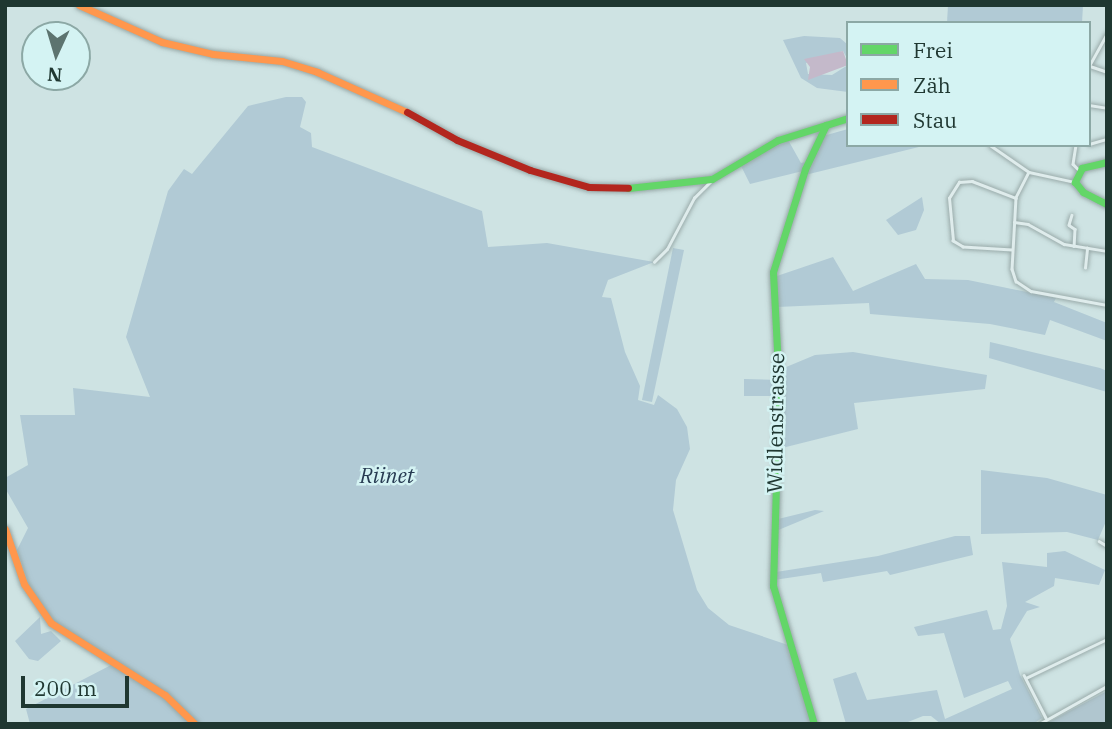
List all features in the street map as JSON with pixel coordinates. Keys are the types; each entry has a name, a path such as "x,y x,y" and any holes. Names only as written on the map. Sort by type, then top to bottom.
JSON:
{"street":[{"path":"79,5 162,42 214,54 282,61 393,104 469,145 530,170 589,187 608,190 712,179"},
{"path":"1091,64 1107,34"},
{"path":"654,262 667,249 694,198 712,179 778,140 846,119"},
{"name":"Widlenstrasse","path":"814,724 773,586 779,387 773,278 805,169 826,125"},
{"path":"993,147 1029,172 1075,182 1083,192 1107,204"},
{"path":"1076,147 1073,162 1079,170"},
{"path":"1079,170 1107,162"},
{"path":"1075,182 1079,170"},
{"path":"1029,172 1016,198 1012,269 1026,290 1107,305"},
{"path":"1012,250 963,247 953,240 949,198 959,182 972,181 1016,198"},
{"path":"1072,215 1069,225 1075,229 1074,246"},
{"path":"1014,222 1074,246 1107,251"},
{"path":"1085,268 1087,248"},
{"path":"5,529 24,584 51,623 165,695 195,724"},
{"path":"1099,541 1107,545"},
{"path":"1046,718 1025,676 1107,639"},
{"path":"1039,724 1107,686"}],"green space":[{"path":"948,5 1083,5 1082,21 947,21"},
{"path":"804,36 840,38 846,43 846,56 843,51 806,63 808,74 832,75 846,66 846,92 817,88 801,78 783,40"},
{"name":"Riinet","path":"286,97 302,97 306,102 300,127 311,133 312,147 482,211 488,247 547,243 654,262 608,280 602,297 611,298 625,352 640,386 638,400 654,405 658,395 677,409 687,427 690,449 676,480 673,510 697,590 708,608 729,625 791,646 814,724 30,724 26,709 115,663 52,623 33,597 17,550 28,528 5,488 5,478 28,465 20,415 75,415 73,388 150,397 126,337 168,191 184,169 192,174 248,106"},
{"path":"846,130 846,147 919,147 805,175 823,136"},
{"path":"787,138 801,163 806,162 803,171 750,184 741,166"},
{"path":"922,197 924,210 916,230 898,235 886,220"},
{"path":"673,248 684,250 652,402 642,400"},
{"path":"833,257 853,291 916,264 925,279 968,280 1056,298 1054,302 1107,323 1107,341 1050,320 1045,335 990,324 870,314 869,303 777,307 774,277"},
{"path":"990,342 1100,368 1107,371 1107,392 989,358"},
{"path":"853,352 987,375 985,389 854,403 858,429 778,449 779,370 815,355"},
{"path":"744,379 779,380 779,396 744,396"},
{"path":"981,470 1047,478 1107,495 1107,519 1098,540 1067,532 981,534"},
{"path":"815,510 824,511 776,531 774,520"},
{"path":"955,536 970,536 973,555 890,575 887,571 823,582 821,573 774,580 776,572 878,556"},
{"path":"1065,551 1105,570 1099,585 1055,578 1054,586 1025,602 1040,607 1027,611 1010,639 1020,675 1042,718 1033,724 941,724 931,716 923,716 903,724 846,724 833,679 856,672 867,700 937,690 945,719 1012,689 1008,681 964,698 944,633 918,636 914,627 987,610 993,630 1001,629 1007,606 1002,562 1047,567 1047,553"},
{"path":"40,617 41,634 51,631 61,641 38,661 29,659 15,641"}],"shaded area":[{"path":"843,51 846,66 808,80 810,67 804,59"},
{"path":"1107,691 1107,724 1045,724"}],"traffic: fast":[{"path":"628,188 712,179 778,140 846,119"},
{"path":"814,724 773,586 779,387 773,272 805,169 826,125"},
{"path":"1107,162 1082,168 1075,182 1083,192 1107,204"}],"traffic: slow":[{"path":"79,5 162,42 213,54 282,61 317,72 407,112"},
{"path":"5,529 24,584 51,623 165,695 195,724"}],"traffic: jam":[{"path":"407,112 457,140 530,170 589,187 628,188"}]}
